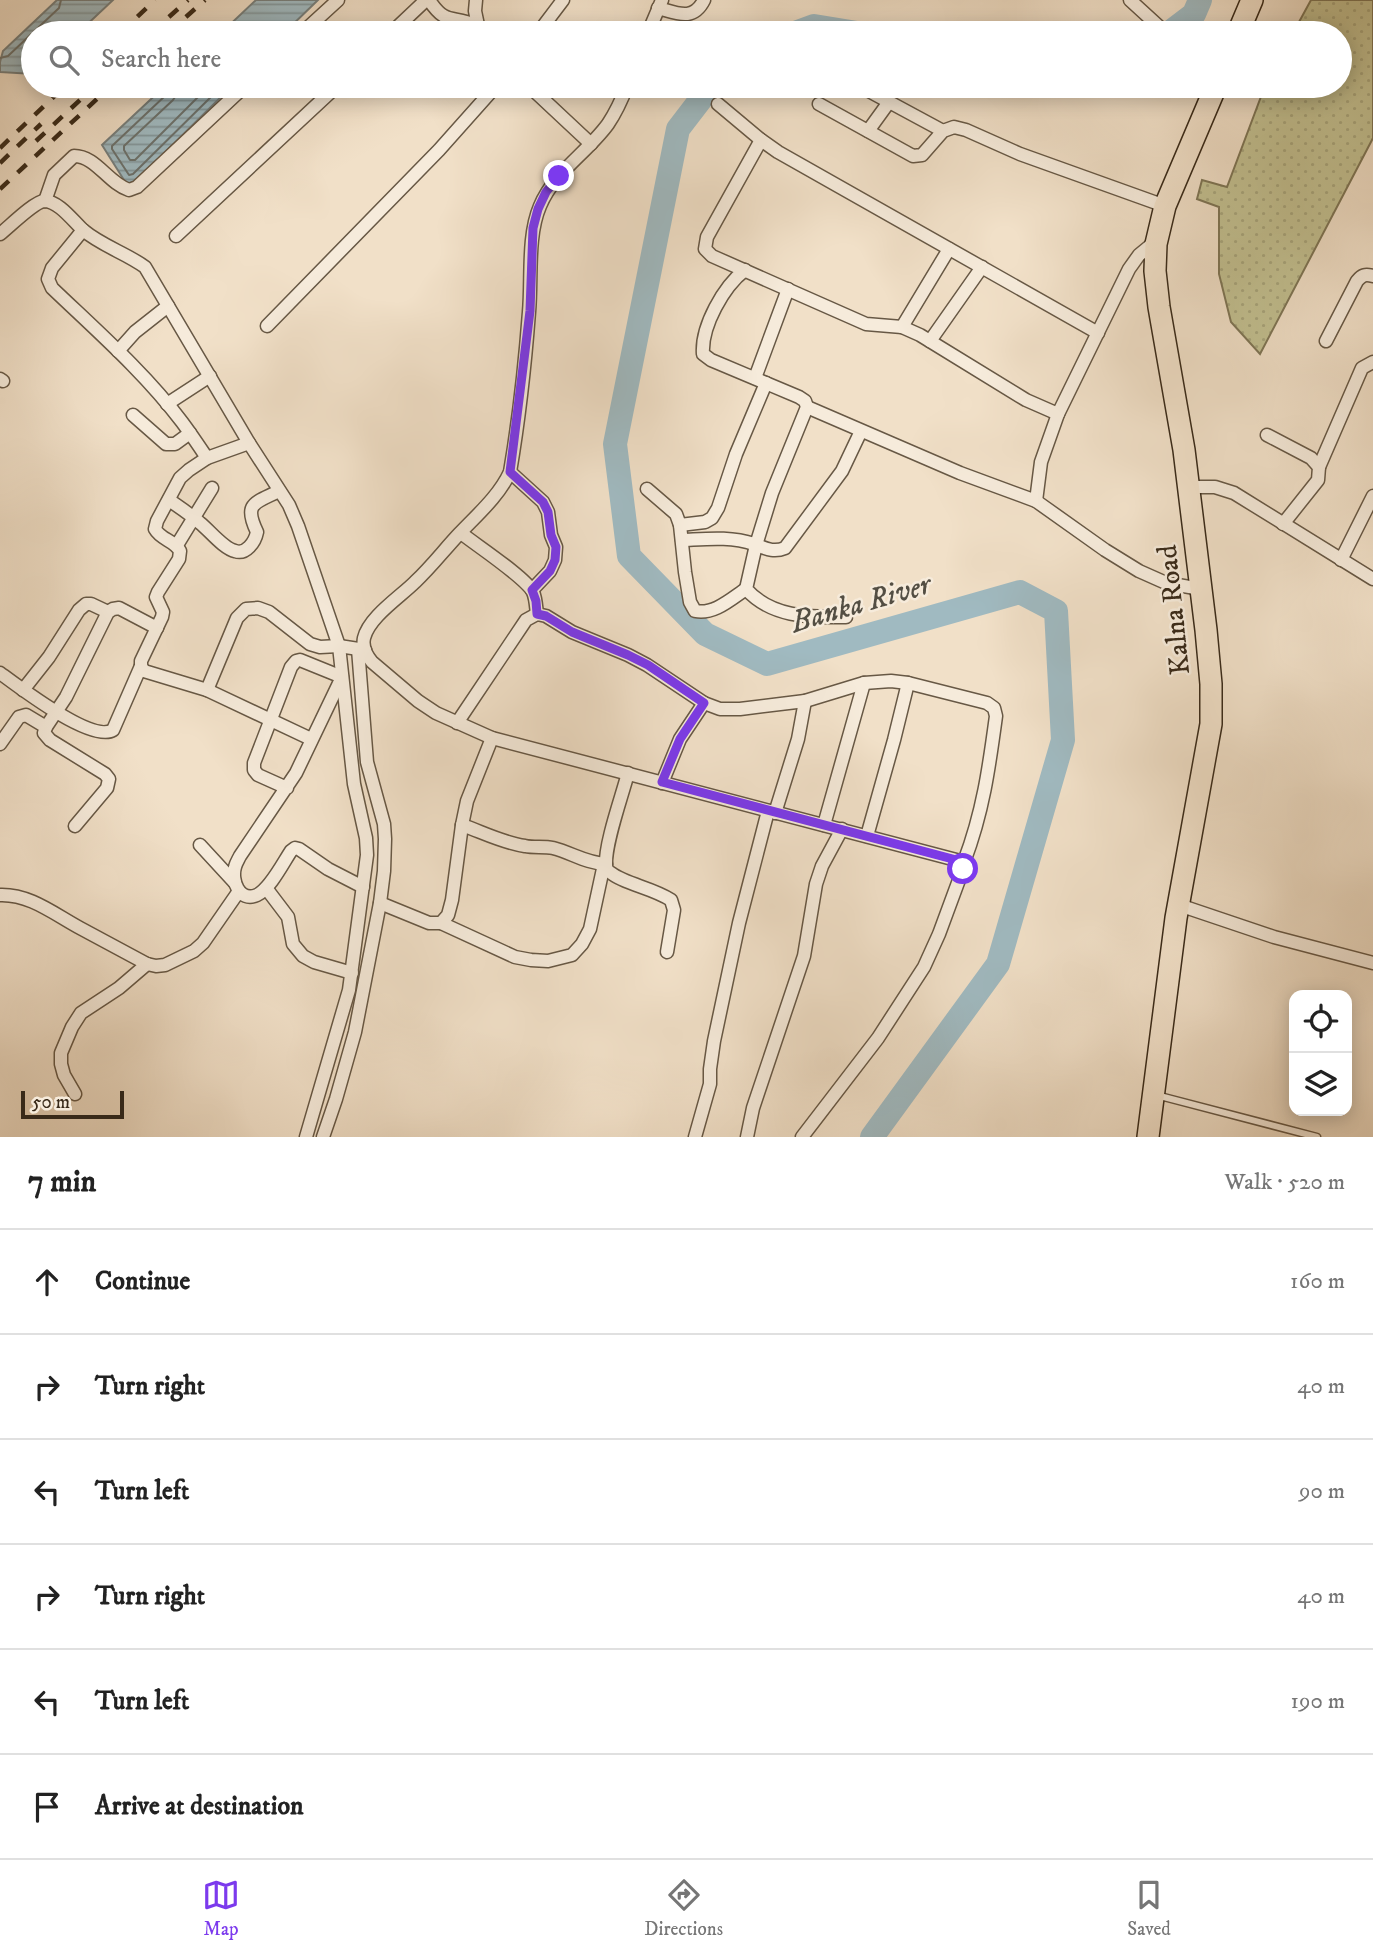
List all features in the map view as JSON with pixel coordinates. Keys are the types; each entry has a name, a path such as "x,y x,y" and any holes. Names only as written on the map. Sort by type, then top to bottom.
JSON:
{"main road":[{"path":"1243,21 1252,0"},
{"name":"Kalna Road","path":"1148,1137 1179,905 1211,724 1211,684 1184,450 1155,271 1157,241 1165,206 1211,98"}],"street":[{"path":"315,21 338,0"},
{"path":"404,21 427,0 441,16 466,21"},
{"path":"476,0 477,21"},
{"path":"547,21 562,0"},
{"path":"653,21 660,4 684,15 700,7 704,0"},
{"path":"1133,3 1153,21"},
{"path":"45,201 54,175 74,156 85,157 120,187 129,190 137,187 232,98"},
{"path":"176,236 324,98"},
{"path":"267,326 439,150 485,98"},
{"path":"542,98 591,144"},
{"path":"323,1137 352,1046 380,903 385,839 384,824 367,762 362,650 364,638 372,623 416,582 504,485 510,472 530,311 533,228 538,209 546,192 559,176 608,124 622,98"},
{"path":"882,98 943,131"},
{"path":"869,131 889,102"},
{"path":"718,104 761,140 1098,333"},
{"path":"819,104 914,156 922,155 943,131 954,127 1020,154 1165,206"},
{"path":"761,140 706,237 705,249 712,256 866,324 902,327 930,341 1026,400 1058,414"},
{"path":"0,234 39,202 45,201 57,205 94,238 132,257 145,267 249,443 289,505 339,646 354,784 367,855 349,990 306,1137"},
{"path":"83,230 52,268 48,279 52,288 118,351 167,404 207,458"},
{"path":"1036,501 1041,462 1058,414 1129,269 1139,256 1157,241"},
{"path":"902,327 949,249"},
{"path":"930,341 982,267"},
{"path":"647,489 676,514 680,525 690,602 695,611 710,611 747,589 756,545 772,493 807,407 805,401 799,397 711,360 703,354 702,344 713,313 735,278 745,270"},
{"path":"1326,341 1357,281 1361,276 1373,276"},
{"path":"680,525 705,522 712,518 718,508 788,289"},
{"path":"118,351 135,332 168,306"},
{"path":"1283,524 1318,480 1319,467 1362,368 1373,362"},
{"path":"167,404 209,376"},
{"path":"807,407 960,473 1036,501 1139,571 1166,583 1201,589"},
{"path":"133,415 166,444 175,444 190,433"},
{"path":"682,540 736,539 778,551 785,548 842,471 861,431"},
{"path":"1267,435 1311,458 1319,467"},
{"path":"0,673 55,712 98,733 113,730 163,612 156,597 180,551 177,545 158,536 155,529 157,521 180,478 189,470 207,458 249,443"},
{"path":"510,472 543,502 556,547 555,560 550,571 532,590"},
{"path":"1188,488 1214,487 1234,493 1373,579"},
{"path":"177,545 212,488"},
{"path":"169,500 230,550 237,552 251,546 257,532 251,518 251,510 256,503 279,491"},
{"path":"1341,560 1373,496"},
{"path":"461,533 522,579 532,590 537,614"},
{"path":"747,589 756,600 786,614 846,617"},
{"path":"23,690 50,657 79,610 86,604 91,604 108,612"},
{"path":"75,826 107,788 109,779 50,740 44,733 46,727 66,697 108,612 119,608 157,628"},
{"path":"207,690 237,618 246,609 258,608 269,612 310,644 362,650 372,662 418,701 457,723 492,737 964,862"},
{"path":"457,723 526,620 537,614 648,665 704,703 720,709 805,701 864,684 891,681 908,682 987,703 994,708 996,716 979,821 939,934 924,967 878,1038 802,1137"},
{"path":"286,788 258,775 254,770 254,763 291,667 296,661 303,661 342,677"},
{"path":"141,666 144,671 207,690 311,739"},
{"path":"0,895 9,894 33,900 148,964 165,965 194,951 204,943 237,887 235,867 240,856 296,773 342,677"},
{"path":"867,836 908,682"},
{"path":"824,825 864,684"},
{"path":"695,1137 710,1084 714,1041 739,923 771,812 798,739 805,701"},
{"path":"662,782 680,739 704,703"},
{"path":"0,744 19,717 26,715 46,727"},
{"path":"441,923 448,915 452,901 462,825 471,789 492,737"},
{"path":"380,903 429,923 441,923 515,957 548,961 572,955 590,929 628,773"},
{"path":"462,825 511,843 550,848 581,860 605,864"},
{"path":"747,1137 753,1108 804,956 816,884 822,866 842,830"},
{"path":"200,845 247,896 256,896 266,888 295,848 328,870 363,887"},
{"path":"605,864 607,870 617,877 661,893 671,900 674,910 667,951"},
{"path":"266,888 288,917 293,944 303,956 352,973"},
{"path":"1179,905 1274,937 1373,963"},
{"path":"75,1094 61,1064 61,1053 72,1027 81,1013 119,988 148,964"}],"lane":[{"path":"1154,1094 1317,1137"}],"shaded area":[{"path":"1311,0 1373,0 1373,138 1260,354 1231,322 1219,274 1219,207 1197,199 1202,180 1227,187 1260,98 1352,98 1352,21 1300,21"}],"water":[{"path":"57,0 113,0 91,21 35,21"},
{"path":"256,0 318,0 296,21 234,21"},
{"path":"21,34 21,73 0,72 3,51"},
{"path":"152,98 220,98 129,188 102,145"}],"waterway":[{"name":"Banka River","path":"1185,21 1194,14 1200,0"},
{"name":"Banka River","path":"702,98 678,129 615,444 629,556 705,634 767,664 1020,592 1056,611 1063,740 998,964 872,1137"}],"railway":[{"path":"133,21 155,0"},
{"path":"164,21 188,0"},
{"path":"181,21 205,0"},
{"path":"0,148 52,98"},
{"path":"36,141 82,98"},
{"path":"0,189 98,98"},
{"path":"0,163 41,124"}],"route":[{"path":"559,176 546,192 533,228 530,311 510,472 543,502 556,547 555,560 550,571 532,590 537,614 648,665 704,703 680,739 662,782 964,862 963,869"}]}
